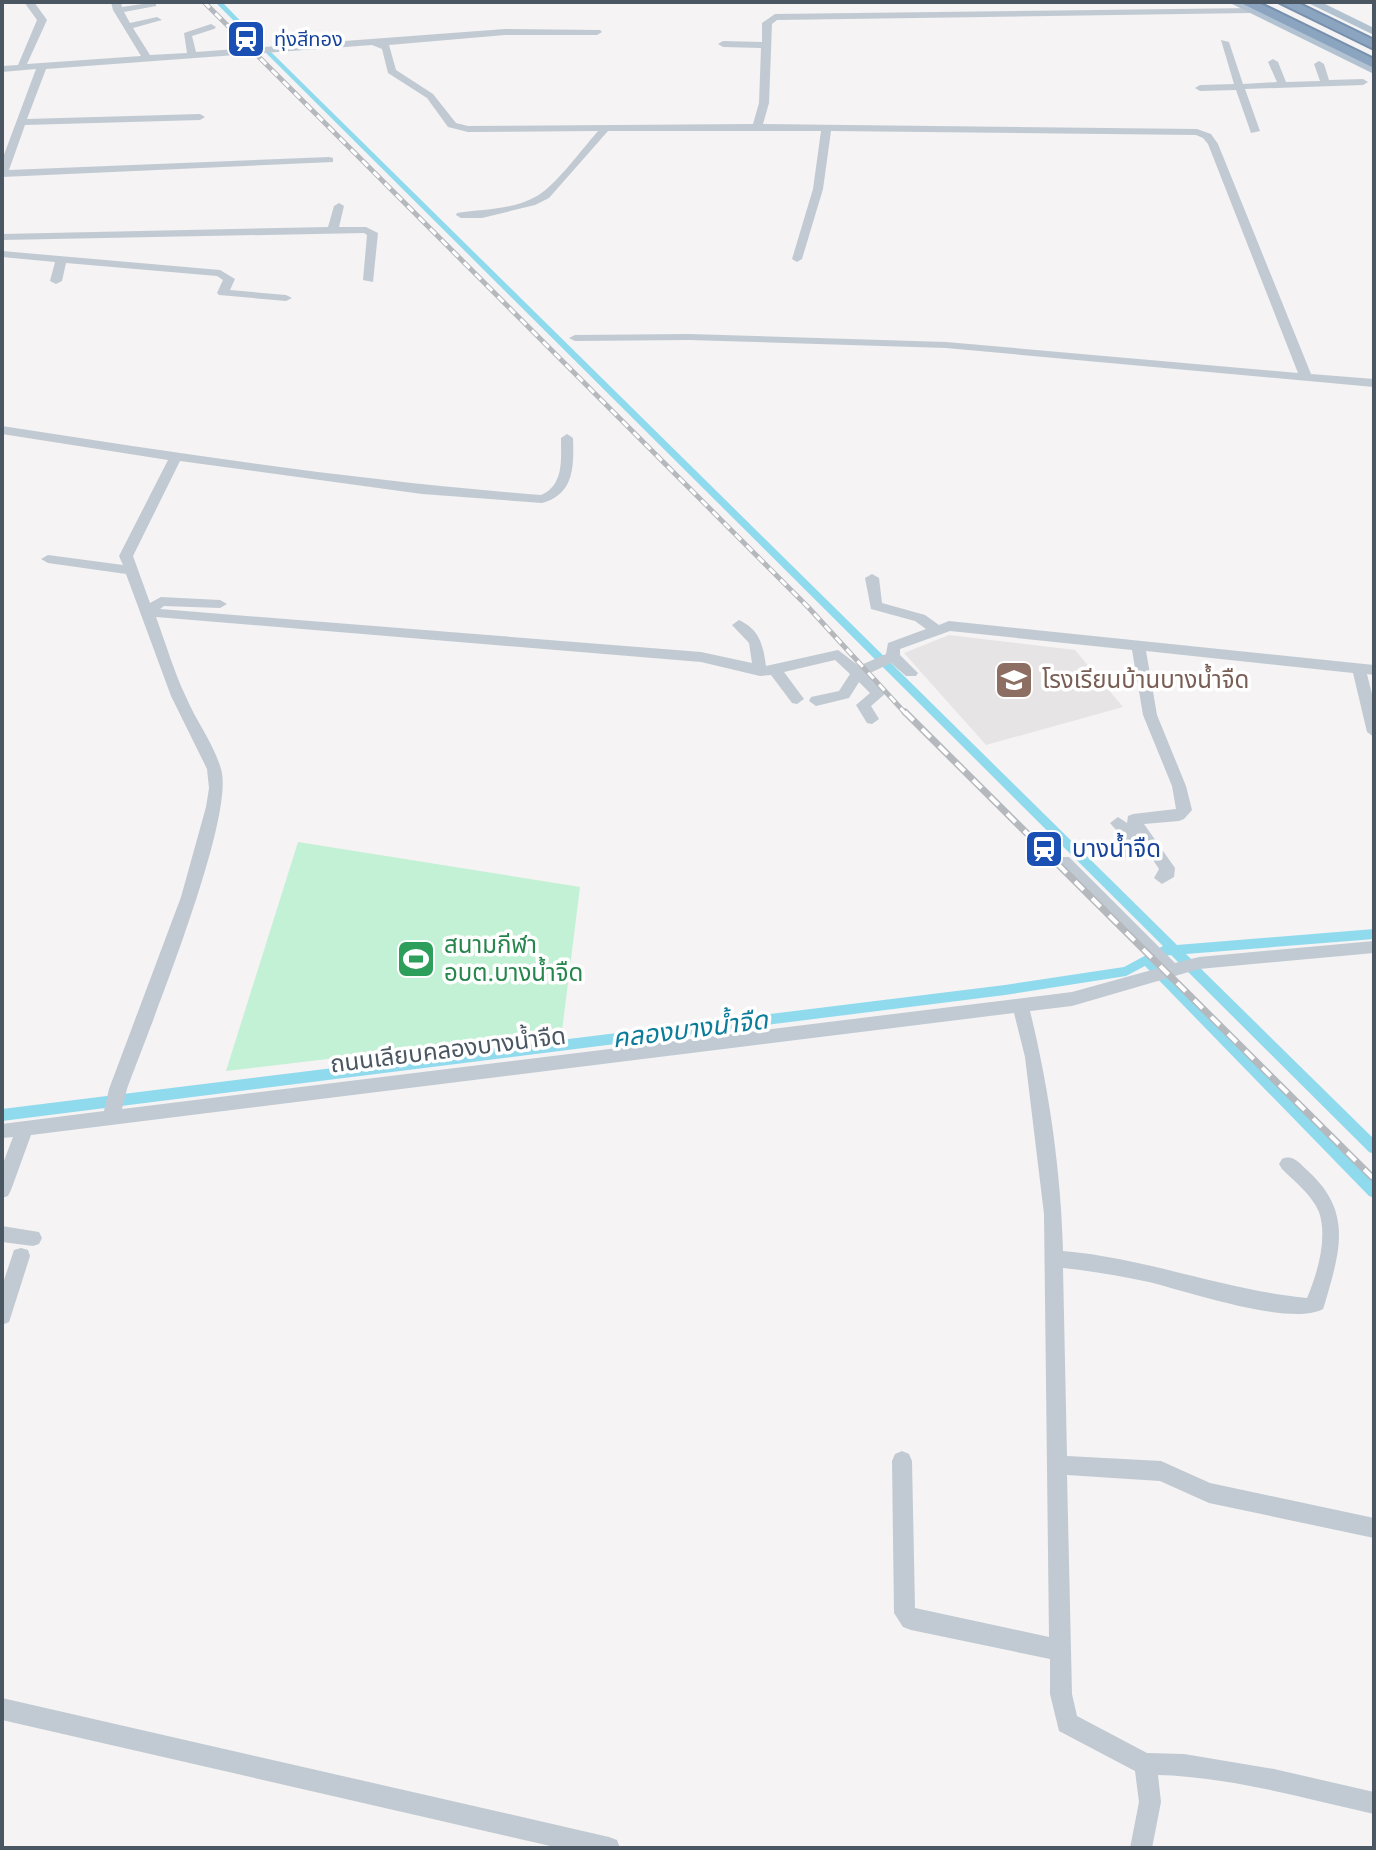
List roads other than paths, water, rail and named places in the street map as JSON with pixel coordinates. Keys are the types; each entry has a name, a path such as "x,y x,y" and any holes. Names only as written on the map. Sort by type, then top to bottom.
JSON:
{"highway":[{"path":"1270,2 1373,62"},
{"path":"1286,2 1374,44"},
{"path":"1301,2 1374,34"},
{"path":"1251,5 1373,62"},
{"path":"1251,5 1373,62"}],"main road":[{"path":"1234,2 1251,5"},
{"path":"1312,2 1374,34"}],"street":[{"path":"21,68 42,20 29,2"},
{"path":"148,59 117,6 153,4"},
{"path":"757,127 764,103 767,23 775,17 1251,5"},
{"path":"128,26 157,20"},
{"path":"192,55 187,35 211,27"},
{"path":"2,69 505,32 597,32"},
{"path":"1224,42 1255,131"},
{"path":"377,43 386,47 391,71 430,96 456,127 604,130 757,127 1203,133 1213,144 1241,208 1306,377"},
{"path":"723,44 767,45"},
{"path":"1273,62 1282,83"},
{"path":"1363,82 1358,74 1373,62"},
{"path":"1319,64 1325,82"},
{"path":"42,66 2,173 329,160"},
{"path":"1200,88 1325,82 1363,82 1374,87"},
{"path":"20,122 200,117"},
{"path":"797,259 818,189 826,128"},
{"path":"461,215 482,215 531,203 545,196 604,130"},
{"path":"333,230 339,206"},
{"path":"2,237 333,230 373,233 369,280"},
{"path":"2,254 220,273 229,279 223,293 286,298"},
{"path":"56,281 62,258"},
{"path":"575,338 689,337 946,345 1374,383"},
{"path":"2,430 422,490 542,499 551,497 567,474 567,438"},
{"path":"112,1114 118,1089 189,897 214,807 216,788 214,769 182,705 150,612 126,556 176,457"},
{"path":"48,559 130,570"},
{"path":"872,578 876,606 920,618 937,630"},
{"path":"150,612 161,601 220,604"},
{"path":"150,612 701,657 760,671 838,655 879,693 863,705 872,719"},
{"path":"739,625 756,641 760,671"},
{"path":"890,658 896,644 937,630 965,627 1366,670 1374,732"},
{"path":"1119,824 1179,815 1184,810 1179,786 1150,715 1138,646"},
{"path":"816,701 844,695 858,673 890,658"},
{"path":"890,658 911,673"},
{"path":"776,670 797,699"},
{"path":"1119,824 1138,845 1128,853"},
{"path":"1119,824 1167,868 1168,873 1162,878"},
{"path":"1064,861 1168,966"},
{"name":"ถนนเลียบคลองบางน้ำจืด","path":"2,1131 112,1114 1088,997 1199,963 1374,947"},
{"path":"1020,1005 1033,1057 1051,1181 1057,1465 1047,1647 1067,1723 1145,1764 1184,1765 1259,1777 1354,1796 1374,1803"},
{"path":"2,1190 25,1128"},
{"path":"1054,1259 1114,1264 1234,1293 1309,1307 1316,1303 1322,1281 1331,1238 1331,1212 1312,1184 1288,1164"},
{"path":"2,1234 33,1238"},
{"path":"2,1316 21,1256"},
{"path":"902,1461 905,1613 911,1619 1047,1647"},
{"path":"1057,1465 1161,1471 1187,1486 1209,1493 1374,1528"},
{"path":"2,1709 609,1848"},
{"path":"1141,1848 1150,1802 1145,1764"}],"waterway":[{"path":"218,2 263,47"},
{"path":"268,52 1174,950"},
{"name":"คลองบางน้ำจืด","path":"1174,950 1374,934"},
{"name":"คลองบางน้ำจืด","path":"2,1115 1005,990 1126,971 1163,951 1174,950"},
{"path":"1174,950 1374,1148"},
{"path":"1147,960 1374,1192"}],"railway":[{"path":"204,2 808,607 906,714"},
{"path":"905,712 1374,1179"}],"place":[{"name":"ทุ่งสีทอง","path":"246,39"},
{"name":"โรงเรียนบ้านบางนํ้าจืด","path":"1014,680"},
{"name":"บางน้ำจืด","path":"1044,849"},
{"name":"สนามกีฬา อบต.บางน้ำจืด","path":"416,959"}]}
